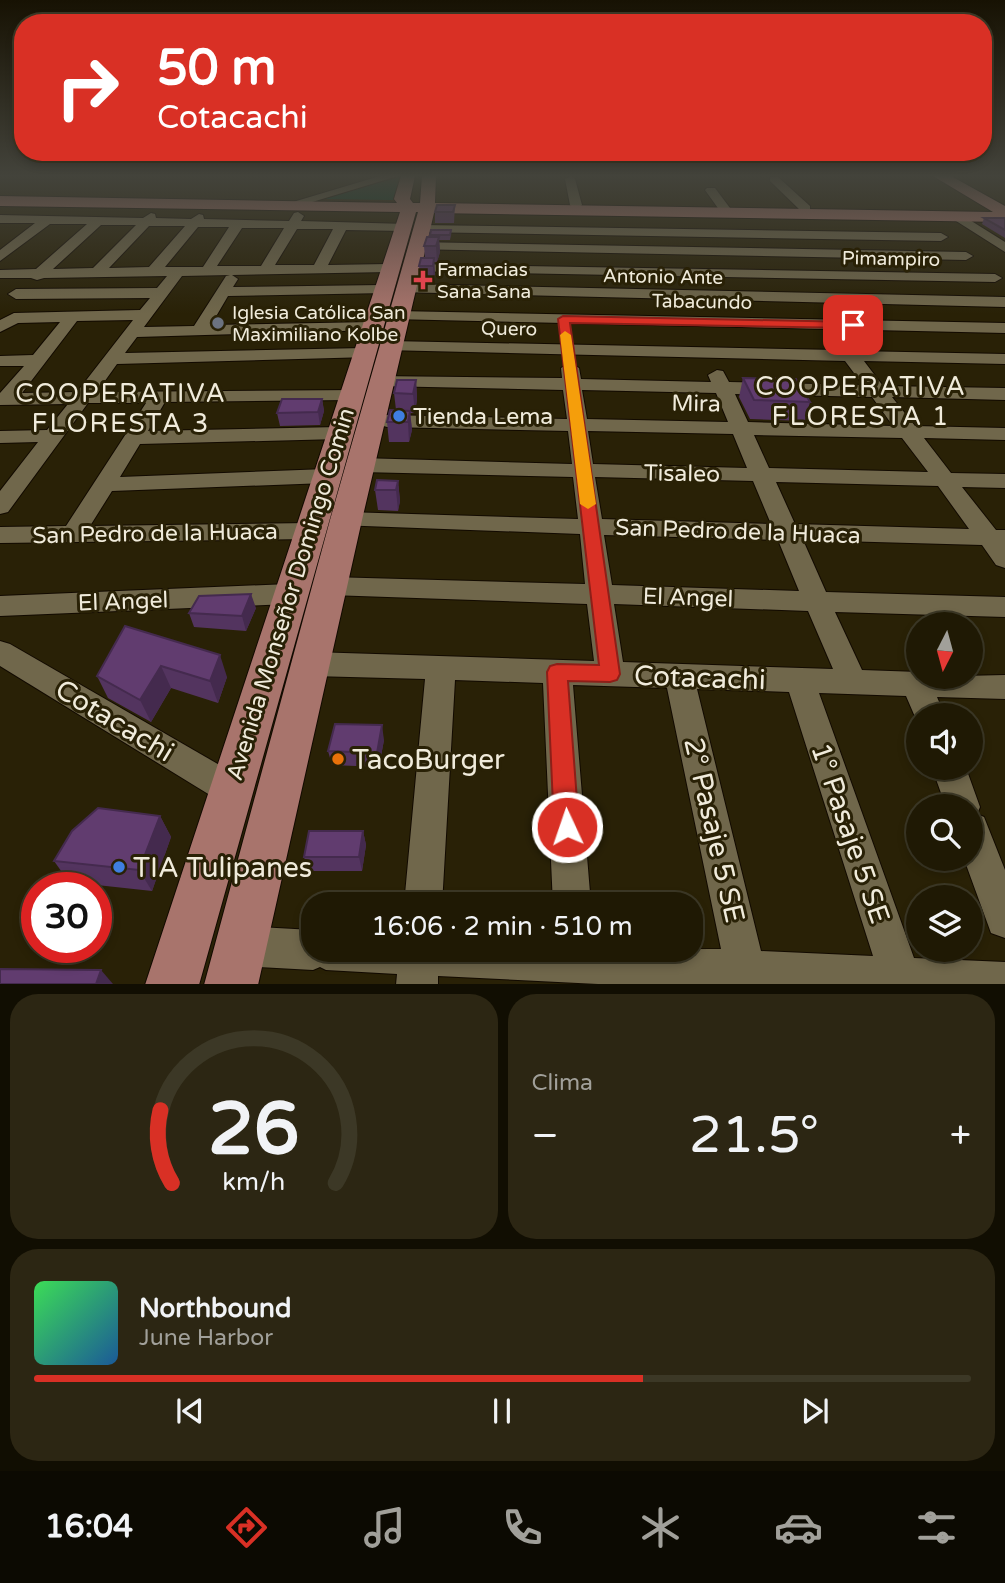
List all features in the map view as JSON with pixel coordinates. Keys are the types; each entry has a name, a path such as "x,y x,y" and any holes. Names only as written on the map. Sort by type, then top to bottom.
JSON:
{"main road":[{"name":"Avenida Monseñor Domingo Comin","path":"172,984 289,594 310,531 343,471 390,303 405,222"},
{"name":"Avenida Monseñor Domingo Comin","path":"231,984 346,520 339,433 421,222"},
{"path":"484,222 549,240 610,222"}],"street":[{"path":"0,257 45,222"},
{"path":"93,222 341,226"},
{"path":"12,298 97,222"},
{"path":"265,270 293,222"},
{"path":"649,222 853,682"},
{"path":"745,222 758,234 944,480 997,538 1005,559"},
{"path":"847,222 958,327 998,359 1005,372"},
{"path":"919,222 1000,282"},
{"path":"962,222 1005,248"},
{"path":"97,272 144,223"},
{"path":"153,272 193,224"},
{"path":"207,271 237,225"},
{"path":"341,226 390,303 572,384 1005,394"},
{"path":"319,269 341,226"},
{"path":"549,240 658,242 758,234 941,237"},
{"path":"549,240 554,293 563,319 568,350 610,674"},
{"path":"4,399 159,397 549,240 658,242 773,254 966,256"},
{"name":"Pimampiro","path":"0,274 319,269 390,303 549,240 671,272 905,277 1000,282"},
{"path":"204,323 236,270"},
{"path":"0,507 9,484 54,436 178,271"},
{"name":"Antonio Ante","path":"223,292 390,303 554,293 1005,302"},
{"path":"12,298 162,293"},
{"name":"Tabacundo","path":"132,332 390,303 563,319 1005,328"},
{"name":"Quero","path":"111,359 390,303 568,350 998,359"},
{"path":"0,327 14,318 145,315"},
{"path":"4,399 72,317"},
{"path":"0,334 60,332"},
{"path":"0,361 38,360"},
{"path":"73,534 159,397"},
{"name":"Mira","path":"387,421 1005,434"},
{"path":"133,438 339,433"},
{"path":"0,437 54,436"},
{"name":"Tisaleo","path":"104,484 343,471 583,471 1005,481"},
{"name":"San Pedro de la Huaca","path":"346,520 997,538"},
{"name":"San Pedro de la Huaca","path":"0,535 310,531"},
{"name":"El Angel","path":"330,586 1005,607"},
{"name":"El Angel","path":"0,606 289,594"},
{"name":"Cotacachi","path":"1,653 230,789"},
{"name":"Cotacachi","path":"312,664 906,684"},
{"path":"424,892 440,668"},
{"path":"557,672 571,892"},
{"name":"2° Pasaje 5 SE","path":"680,676 748,978"},
{"name":"1° Pasaje 5 SE","path":"800,681 902,981"},
{"name":"Cotacachi","path":"984,686 1005,687"},
{"path":"983,861 1005,919"},
{"path":"241,946 301,949"},
{"path":"418,963 576,966 748,978 1005,983"}],"building":[{"path":"991,222 1005,222 1005,230"},
{"path":"431,230 451,230 450,235 430,235"},
{"path":"427,237 439,237 436,246 424,246"},
{"path":"421,258 434,258 433,266 419,266"},
{"path":"743,378 796,379 810,402 754,400"},
{"path":"397,380 416,380 413,394 394,393"},
{"path":"282,399 322,399 318,412 277,413"},
{"path":"390,410 410,411 408,422 387,422"},
{"path":"377,480 398,481 396,490 375,490"},
{"path":"251,594 242,616 189,613 199,596"},
{"path":"125,626 220,655 210,681 161,666 140,700 97,676"},
{"path":"335,724 382,725 377,753 328,751"},
{"path":"98,808 160,816 139,870 54,861 72,831"},
{"path":"309,831 363,831 359,857 304,857"},
{"path":"0,969 101,970 96,984 0,984"}],"slow traffic":[{"path":"565,335 588,504"}],"place":[{"name":"Farmacias Sana Sana","path":"423,280"},
{"name":"Iglesia Católica San Maximiliano Kolbe","path":"218,323"},
{"name":"Tienda Lema","path":"399,416"},
{"name":"TacoBurger","path":"338,759"},
{"name":"TIA Tulipanes","path":"119,867"}],"district":[{"name":"COOPERATIVA FLORESTA 1","path":"861,401"},
{"name":"COOPERATIVA FLORESTA 3","path":"121,408"}],"route":[{"path":"567,827 557,672 610,674 563,319 853,325"}]}
